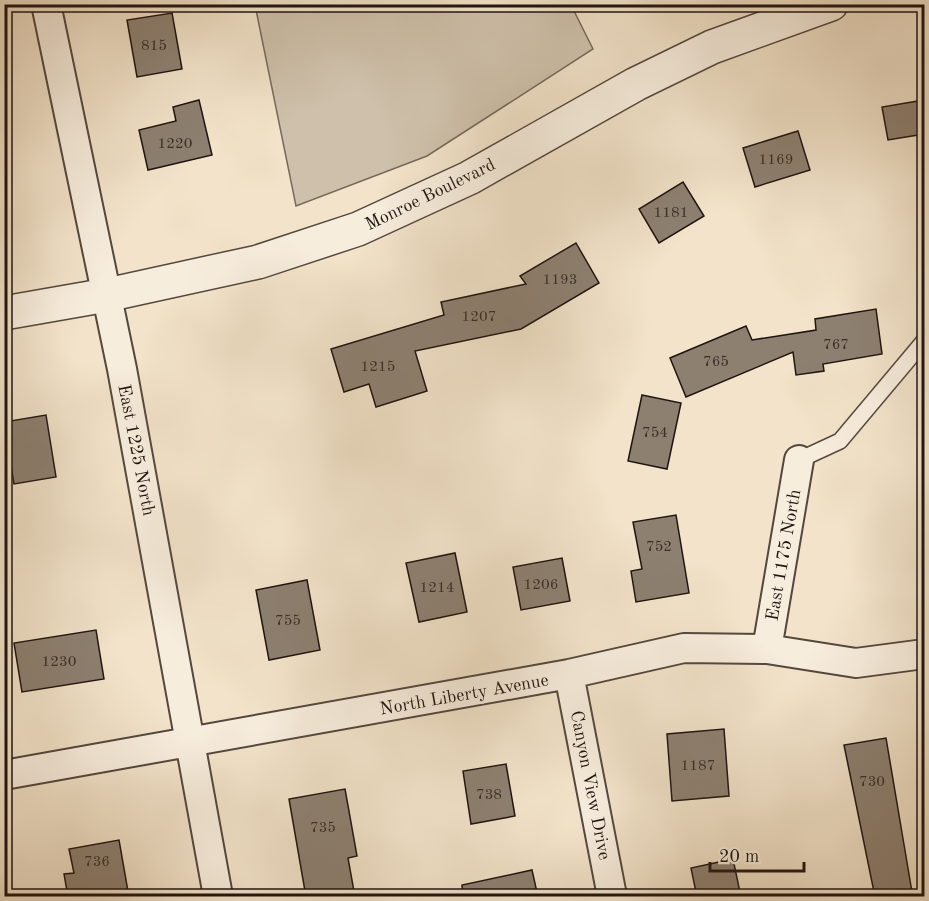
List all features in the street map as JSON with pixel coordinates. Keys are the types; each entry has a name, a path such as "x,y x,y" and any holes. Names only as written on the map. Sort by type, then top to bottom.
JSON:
{"street":[{"name":"East 1225 North","path":"46,4 106,295 192,744 218,897"},
{"name":"Monroe Boulevard","path":"4,313 106,295 258,262 358,229 470,178 636,84 712,47 831,4"},
{"name":"East 1175 North","path":"767,649 799,460"},
{"name":"North Liberty Avenue","path":"4,775 192,744 569,675 684,648 767,649 856,663 924,654"},
{"name":"Canyon View Drive","path":"569,675 612,897"}],"lane":[{"path":"799,460 840,441 924,341"}],"shaded area":[{"path":"255,5 571,5 593,49 427,156 296,206"}],"building":[{"path":"172,13 182,69 137,77 127,20"},
{"path":"199,100 212,155 148,170 139,130 176,121 173,107"},
{"path":"924,100 924,134 888,140 882,107"},
{"path":"798,131 810,170 755,187 743,148"},
{"path":"683,182 704,216 659,243 639,209"},
{"path":"576,243 599,283 521,329 415,351 427,391 376,407 369,384 344,392 331,349 444,315 441,302 526,284 520,276"},
{"path":"876,309 882,354 823,364 824,371 796,375 793,352 686,397 670,358 746,326 752,340 816,330 815,319"},
{"path":"642,395 681,403 667,469 628,461"},
{"path":"46,415 56,477 14,484 4,422"},
{"path":"676,515 689,593 636,602 631,571 642,569 633,522"},
{"path":"455,553 467,612 419,622 406,563"},
{"path":"562,558 570,601 521,610 513,567"},
{"path":"307,580 320,650 269,660 256,590"},
{"path":"96,630 104,679 22,692 14,643"},
{"path":"724,729 729,796 672,801 667,734"},
{"path":"886,738 912,892 875,897 844,745"},
{"path":"506,764 515,816 471,824 463,771"},
{"path":"345,789 357,856 348,858 355,897 306,897 289,799"},
{"path":"119,840 129,897 68,897 64,874 74,873 69,849"},
{"path":"733,859 741,897 697,897 691,868"},
{"path":"532,870 538,897 463,897 462,885"}]}
